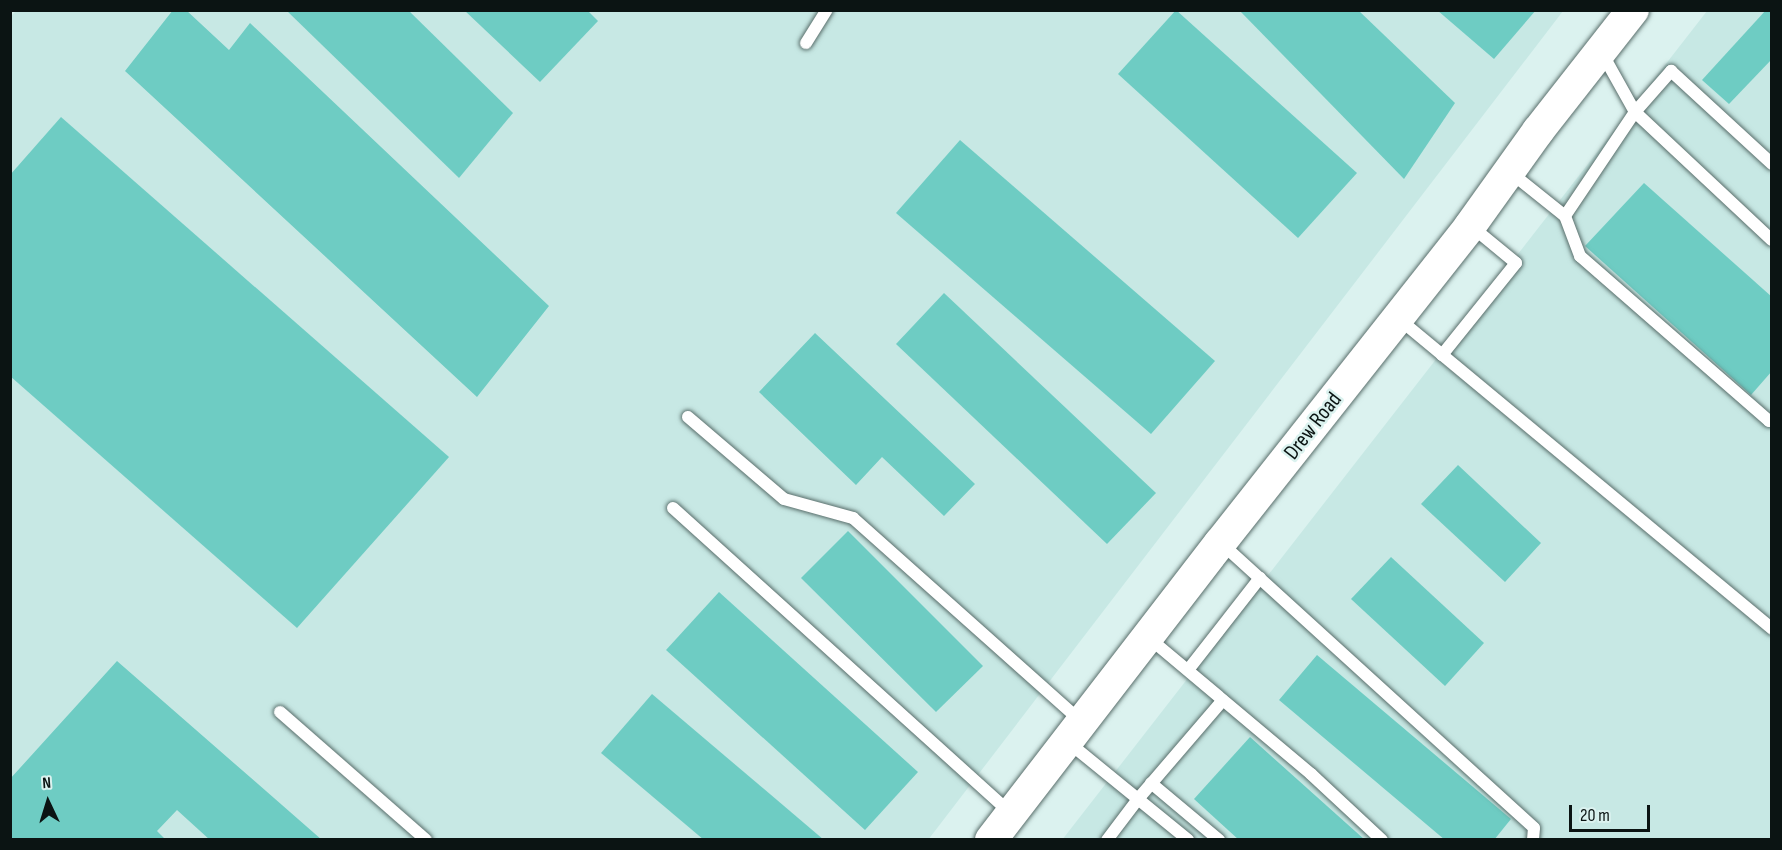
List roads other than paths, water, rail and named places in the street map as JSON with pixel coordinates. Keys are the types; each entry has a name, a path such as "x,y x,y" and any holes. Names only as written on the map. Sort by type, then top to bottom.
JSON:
{"street":[{"name":"Drew Road","path":"991,840 1220,543 1470,226 1633,10"}],"lane":[{"path":"806,43 827,10"},
{"path":"1601,52 1635,112 1772,240"},
{"path":"1565,216 1635,112 1671,71 1772,164"},
{"path":"1510,171 1565,216 1580,256 1769,421 1772,420"},
{"path":"1442,355 1516,263 1470,226"},
{"path":"1398,318 1772,628"},
{"path":"688,417 784,498 853,518 1075,731 1138,799 1188,840"},
{"path":"673,508 1011,814"},
{"path":"1220,543 1534,828 1533,840"},
{"path":"1188,670 1260,578"},
{"path":"1147,637 1311,774 1382,840"},
{"path":"1107,840 1151,783 1223,700"},
{"path":"280,712 426,840"},
{"path":"1151,783 1219,840"}]}
